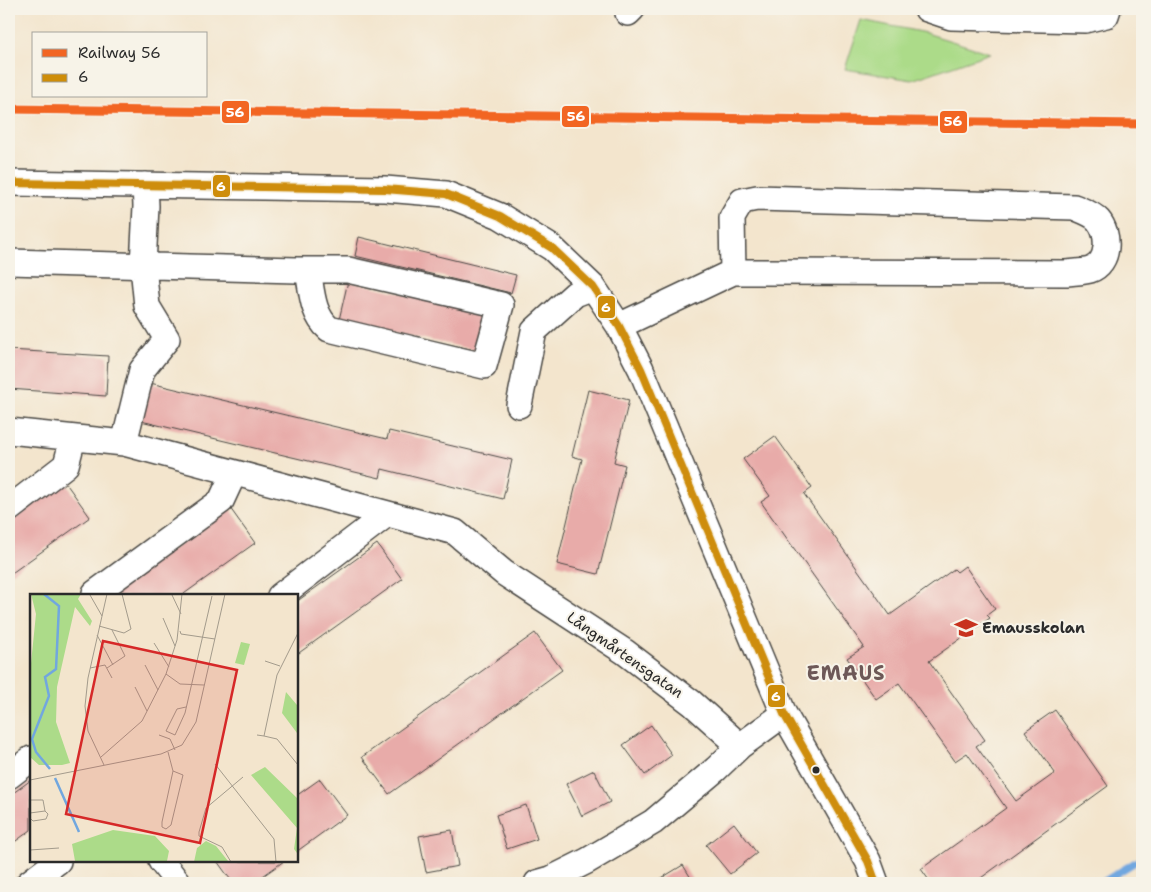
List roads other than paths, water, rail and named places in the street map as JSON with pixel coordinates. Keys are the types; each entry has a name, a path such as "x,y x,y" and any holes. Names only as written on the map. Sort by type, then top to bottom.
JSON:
{"street":[{"path":"927,9 951,17 1085,20 1106,15 1108,9"},
{"path":"9,183 385,189 446,194 500,216 552,248 593,287 619,326 641,369 784,714 868,861 876,883"},
{"path":"124,443 142,370 167,339 146,306 143,266 146,206 144,185"},
{"path":"619,326 733,272 1066,273 1091,270 1102,261 1106,246 1106,234 1097,219 1074,207 757,198 742,201 732,218 733,272"},
{"path":"9,262 348,270 501,305 484,366 329,330 320,322 314,307 308,270"},
{"path":"519,405 534,331 575,294 593,287"},
{"name":"Långmårtensgatan","path":"9,431 124,443 455,532 504,573 625,652 692,703 740,746"},
{"path":"9,509 66,465 73,438"},
{"path":"95,593 221,501 234,473"},
{"path":"283,594 387,514"},
{"path":"537,883 587,861 653,822 716,770 740,746 784,714"},
{"path":"9,776 30,760"},
{"path":"29,883 57,862"},
{"path":"162,862 178,883"}],"waterway":[{"path":"1101,883 1142,858"}],"rail line":[{"name":"56","path":"9,109 1142,124"}],"place":[{"name":"Emausskolan","path":"966,628"}],"district":[{"name":"EMAUS","path":"846,673"}]}
